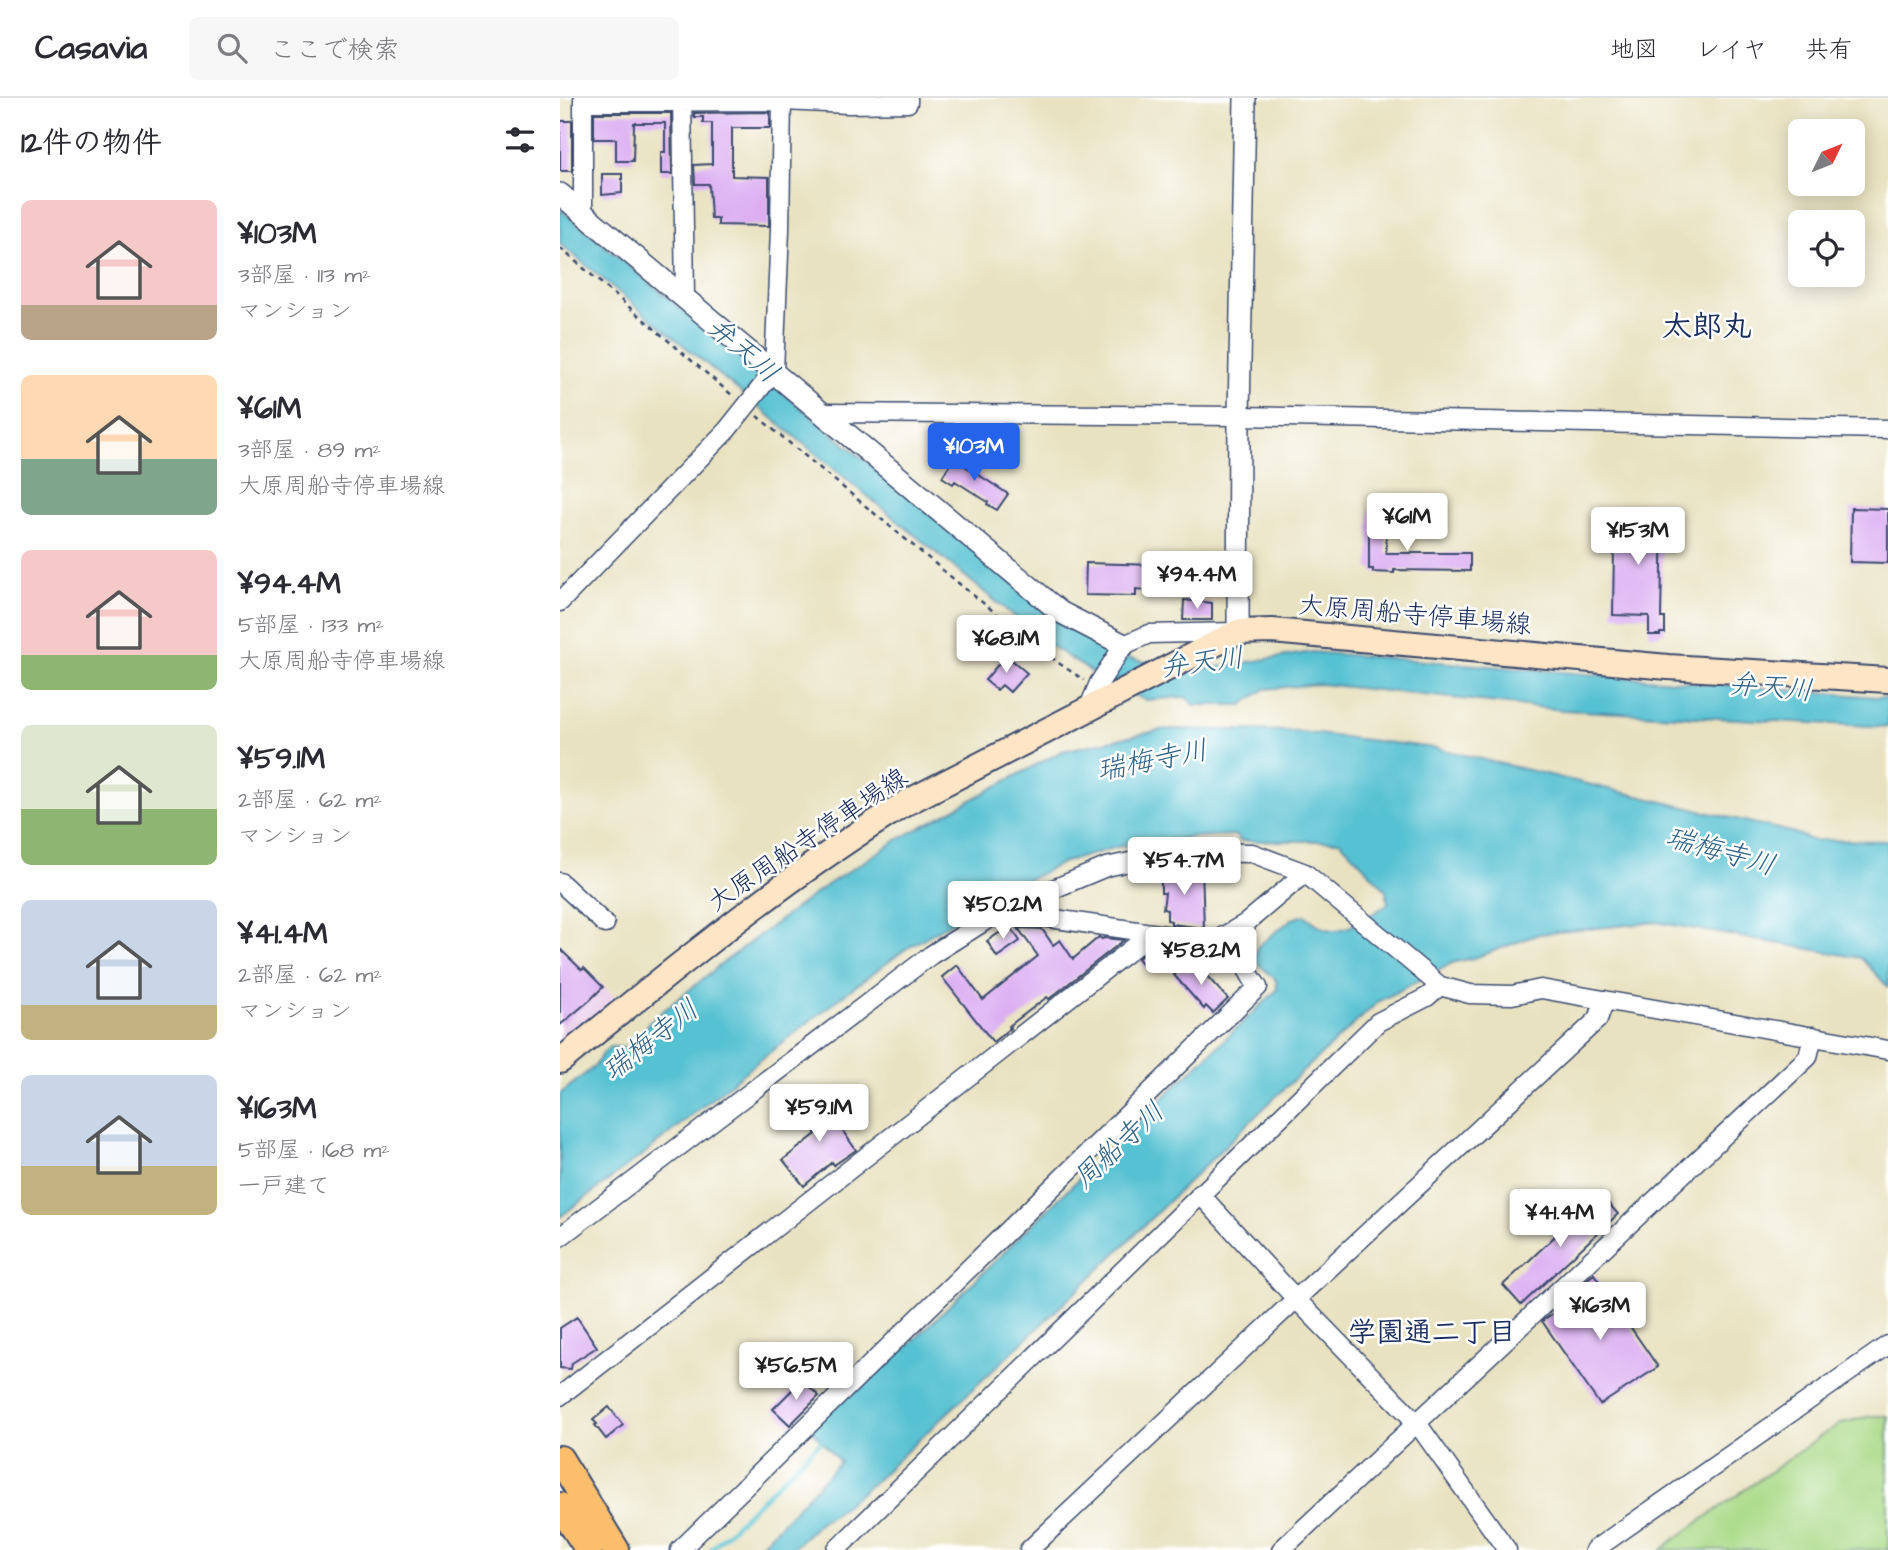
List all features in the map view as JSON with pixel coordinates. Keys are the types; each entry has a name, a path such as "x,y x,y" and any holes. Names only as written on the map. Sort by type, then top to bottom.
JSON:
{"main road":[{"name":"大原周船寺停車場線","path":"560,1061 782,887 876,821 1088,708 1109,687 1238,632 1272,631 1668,667 1888,680"},
{"path":"560,1459 616,1550"},
{"path":"560,1506 589,1550"}],"street":[{"path":"583,212 583,100 782,99 908,103 908,98"},
{"path":"1109,687 1124,645 1149,634 1238,632 1245,98"},
{"path":"560,602 717,440 774,371 782,99"},
{"path":"682,100 685,297"},
{"path":"560,194 1060,612 1124,645"},
{"path":"824,413 1239,416 1888,429"},
{"path":"560,1237 931,955 1001,911 1105,867 1177,852 1252,853 1304,873 1440,986 1470,994 1512,995 1541,989 1888,1050"},
{"path":"1001,911 1213,942 1247,923 1304,873"},
{"path":"560,882 605,924"},
{"path":"680,1550 1258,987 1241,959 1247,923"},
{"path":"560,1396 1152,933"},
{"path":"836,1550 1378,1022 1427,997 1440,986"},
{"path":"1029,1550 1598,1019 1605,1000"},
{"path":"1281,1550 1808,1057 1813,1036"},
{"path":"1200,1194 1296,1299 1417,1423 1507,1550"},
{"path":"1594,1550 1888,1345"}],"path":[{"path":"560,248 745,407 968,591 1060,664 1088,683 1109,687"}],"shaded area":[{"path":"560,945 618,1000 560,1050"}],"green space":[{"path":"1871,1416 1888,1416 1888,1550 1662,1550 1828,1431 1842,1423"}],"water":[{"path":"560,209 1061,622 1126,658 1192,671 1312,652 1888,698 1888,727 1563,710 1320,684 1265,689 1242,705 1194,705 1186,697 1145,700 1109,683 1049,645 560,244"},
{"path":"1165,729 1292,731 1435,748 1795,833 1811,840 1888,841 1888,987 1861,958 1656,922 1539,934 1477,957 1452,963 1379,1001 874,1482 821,1521 791,1550 756,1550 840,1462 810,1428 908,1346 1277,990 1276,980 1256,962 1254,957 1258,946 1292,919 1305,915 1324,928 1332,930 1349,927 1388,904 1386,890 1340,841 1241,841 1235,835 1192,837 1121,846 1062,863 1005,891 906,949 560,1217 560,1094 595,1066 610,1047 627,1048 643,1035 648,1023 724,962 821,889 897,840 1062,751"}],"building":[{"path":"770,112 770,128 732,128 732,176 769,177 769,226 718,225 718,219 711,219 709,184 695,184 694,165 712,164 712,123 703,123 703,117 694,117 694,113"},
{"path":"594,113 671,113 672,174 661,174 661,152 665,152 665,123 634,123 633,161 616,161 616,139 594,139"},
{"path":"560,121 572,121 572,171 560,171"},
{"path":"602,174 622,174 622,193 602,195"},
{"path":"955,456 967,463 965,466 1008,494 997,510 955,481 953,484 942,477"},
{"path":"1851,508 1888,509 1888,563 1850,562"},
{"path":"1386,509 1386,553 1470,553 1470,571 1373,572 1373,569 1369,569 1369,510"},
{"path":"1615,514 1663,515 1661,618 1665,618 1665,633 1660,635 1649,635 1649,616 1613,615 1614,548 1608,547 1608,520 1615,520"},
{"path":"1086,563 1191,566 1190,594 1136,589 1136,596 1085,595"},
{"path":"1184,600 1212,603 1212,620 1183,620"},
{"path":"1006,655 1027,673 1010,692 1002,685 997,690 985,680"},
{"path":"1190,867 1202,867 1204,928 1171,924 1171,921 1167,920 1167,910 1163,909 1165,893 1161,893 1161,873 1185,872 1191,870"},
{"path":"1010,926 1020,941 997,957 987,941"},
{"path":"1018,928 1042,929 1053,945 1060,940 1073,959 1099,937 1124,940 1049,999 1047,997 1009,1026 1010,1028 993,1042 942,977 957,965 983,1000 1038,956"},
{"path":"1152,948 1160,959 1146,969 1138,958"},
{"path":"560,949 603,987 560,1025"},
{"path":"1192,960 1228,999 1213,1013 1206,1006 1204,1009 1174,975"},
{"path":"819,1097 856,1150 834,1165 832,1162 804,1186 783,1160 816,1134 800,1109"},
{"path":"1600,1194 1618,1214 1521,1305 1503,1285"},
{"path":"1594,1274 1658,1367 1600,1405 1542,1321 1577,1297 1575,1293 1587,1285 1585,1281"},
{"path":"577,1317 597,1347 572,1363 571,1369 560,1368 560,1328"},
{"path":"802,1380 819,1396 790,1425 773,1409"},
{"path":"609,1407 623,1425 606,1439 593,1420"}],"waterway":[{"path":"710,1550 824,1438"}],"district":[{"name":"太郎丸","path":"1707,326"},
{"name":"学園通二丁目","path":"1432,1331"}],"water label":[{"name":"弁天川","path":"744,349"},
{"name":"弁天川","path":"1202,661"},
{"name":"弁天川","path":"1771,686"},
{"name":"瑞梅寺川","path":"1152,759"},
{"name":"瑞梅寺川","path":"1721,850"},
{"name":"瑞梅寺川","path":"650,1039"},
{"name":"周船寺川","path":"1118,1144"}]}
